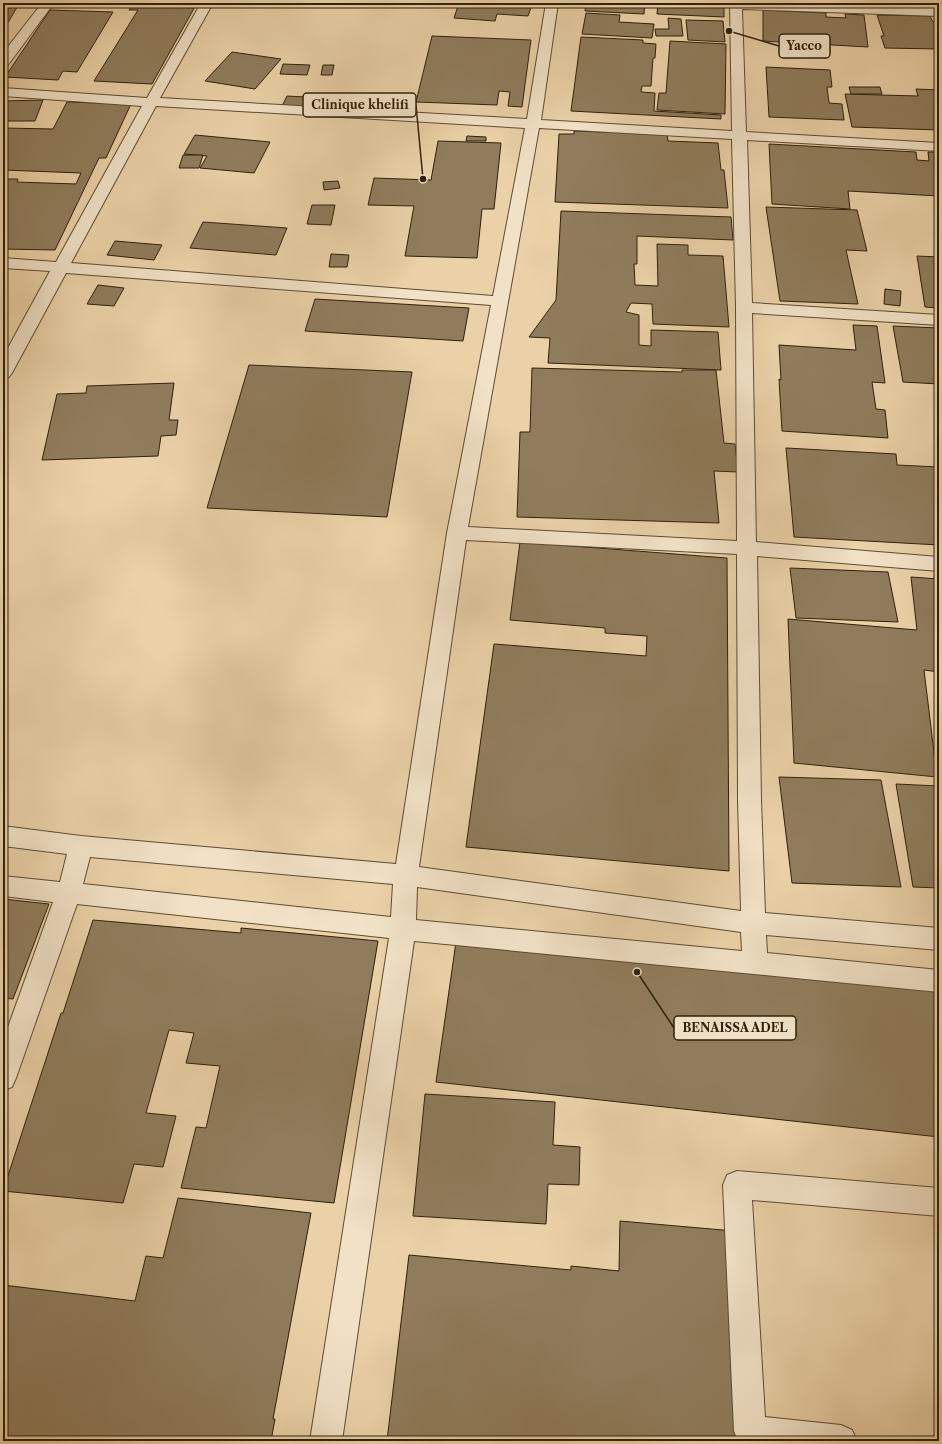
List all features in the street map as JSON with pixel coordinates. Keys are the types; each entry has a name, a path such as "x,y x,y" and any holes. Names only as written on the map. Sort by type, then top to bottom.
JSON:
{"street":[{"path":"3,62 48,3"},
{"path":"3,373 150,102 207,3"},
{"path":"326,1441 403,929 406,875 457,533 532,124 552,3"},
{"path":"755,964 746,548 744,307 738,136 736,4 939,12"},
{"path":"3,92 150,102 939,147"},
{"path":"3,263 500,301"},
{"path":"744,307 939,320"},
{"path":"457,533 746,548 939,564"},
{"path":"3,836 81,846 406,875 753,924 939,939"},
{"path":"3,1078 69,892 81,846"},
{"path":"3,886 403,929 939,981"},
{"path":"841,1441 750,1436 737,1184 939,1202"}],"building":[{"path":"63,3 117,3 115,7 62,5"},
{"path":"134,3 197,3 152,84 94,81 138,10 129,10"},
{"path":"459,3 517,3 532,5 528,16 497,14 495,21 454,18"},
{"path":"586,3 645,3 644,14 585,11"},
{"path":"658,3 724,3 724,17 657,14"},
{"path":"883,3 939,3 939,6"},
{"path":"3,4 19,4 3,31"},
{"path":"50,10 113,12 77,72 63,71 58,80 5,77"},
{"path":"763,10 826,13 826,17 846,18 845,14 864,15 868,47 763,41"},
{"path":"586,13 620,15 619,22 654,24 652,38 582,34"},
{"path":"877,15 930,16 933,22 939,22 939,49 885,48 881,36 884,36"},
{"path":"668,18 681,19 683,36 656,36 655,29 669,29"},
{"path":"686,20 723,21 725,42 688,40"},
{"path":"432,36 531,40 522,107 508,106 510,92 499,91 497,105 416,102"},
{"path":"581,37 643,40 643,43 656,44 655,58 653,58 651,86 642,86 641,92 655,93 654,111 721,115 721,119 571,111"},
{"path":"670,41 726,44 725,114 657,110 659,93 666,93"},
{"path":"232,52 281,59 255,89 205,81"},
{"path":"283,64 310,65 307,75 280,74"},
{"path":"323,65 334,65 332,75 321,75"},
{"path":"766,67 830,70 832,87 827,87 829,103 842,104 844,120 769,117"},
{"path":"849,87 880,87 882,94 851,94"},
{"path":"916,89 939,90 939,130 852,127 845,94 918,96"},
{"path":"287,96 323,98 319,108 282,106"},
{"path":"43,100 35,121 3,121 3,101"},
{"path":"67,102 131,104 106,158 99,158 55,250 3,249 3,179 18,179 17,182 76,184 81,173 3,170 3,128 53,129"},
{"path":"574,131 667,134 668,141 718,143 721,170 724,170 728,208 555,202 559,134 574,134"},
{"path":"195,135 270,142 254,173 200,168 207,156 184,154"},
{"path":"467,136 486,137 486,141 466,141"},
{"path":"438,141 501,143 494,209 482,209 477,258 405,256 414,206 368,205 374,178 431,180"},
{"path":"769,144 916,152 917,160 929,161 928,152 939,152 939,196 848,191 850,209 772,204"},
{"path":"183,155 203,155 199,168 179,168"},
{"path":"338,181 340,188 324,190 323,182"},
{"path":"312,205 335,205 331,225 307,224"},
{"path":"766,207 857,210 867,251 846,250 858,304 780,301"},
{"path":"561,211 731,217 733,240 637,236 637,264 634,264 635,285 658,286 657,244 688,245 688,255 723,256 729,327 653,324 652,304 631,303 626,312 639,315 639,345 651,346 651,330 718,332 721,370 548,363 550,338 529,337 556,300"},
{"path":"203,222 287,228 276,255 190,248"},
{"path":"115,241 162,245 154,260 107,255"},
{"path":"331,254 349,255 347,267 329,267"},
{"path":"917,256 939,257 939,308 925,307"},
{"path":"98,285 124,288 114,306 87,304"},
{"path":"885,289 901,291 900,306 884,304"},
{"path":"315,299 469,308 463,341 305,331"},
{"path":"853,325 877,326 885,383 872,382 876,409 885,410 888,438 782,431 779,345 856,350"},
{"path":"893,326 939,328 939,384 903,382"},
{"path":"249,365 412,372 387,517 207,508"},
{"path":"532,368 682,372 682,370 716,370 724,443 735,444 738,472 714,471 719,523 517,517 520,432 530,432"},
{"path":"174,383 169,420 178,420 176,435 161,436 158,456 42,460 57,394 86,393 87,386"},
{"path":"786,448 896,454 897,465 939,467 939,545 794,537"},
{"path":"520,542 727,558 729,871 466,847 494,644 646,656 647,636 605,633 605,628 510,620"},
{"path":"790,568 888,572 898,622 796,618"},
{"path":"911,577 939,579 939,672 924,670 937,777 794,763 788,619 917,630"},
{"path":"779,777 881,780 901,887 792,883"},
{"path":"896,784 939,786 939,888 913,887"},
{"path":"3,899 49,904 13,999 3,998"},
{"path":"93,920 241,933 241,928 378,941 334,1203 181,1188 196,1127 206,1128 220,1066 186,1063 194,1033 169,1030 146,1113 176,1116 163,1167 134,1164 123,1203 3,1191"},
{"path":"456,942 939,991 939,1137 436,1082"},
{"path":"425,1094 555,1102 553,1145 580,1147 579,1185 548,1184 546,1224 413,1216"},
{"path":"178,1198 311,1213 273,1419 275,1419 271,1441 3,1441 3,1285 135,1301 146,1256 163,1258"},
{"path":"620,1221 734,1231 740,1441 387,1441 409,1255 571,1270 571,1266 619,1271"}],"place":[{"name":"Yacco","path":"729,31"},
{"name":"Clinique khelifi","path":"423,179"},
{"name":"BENAISSA ADEL","path":"637,972"}]}
